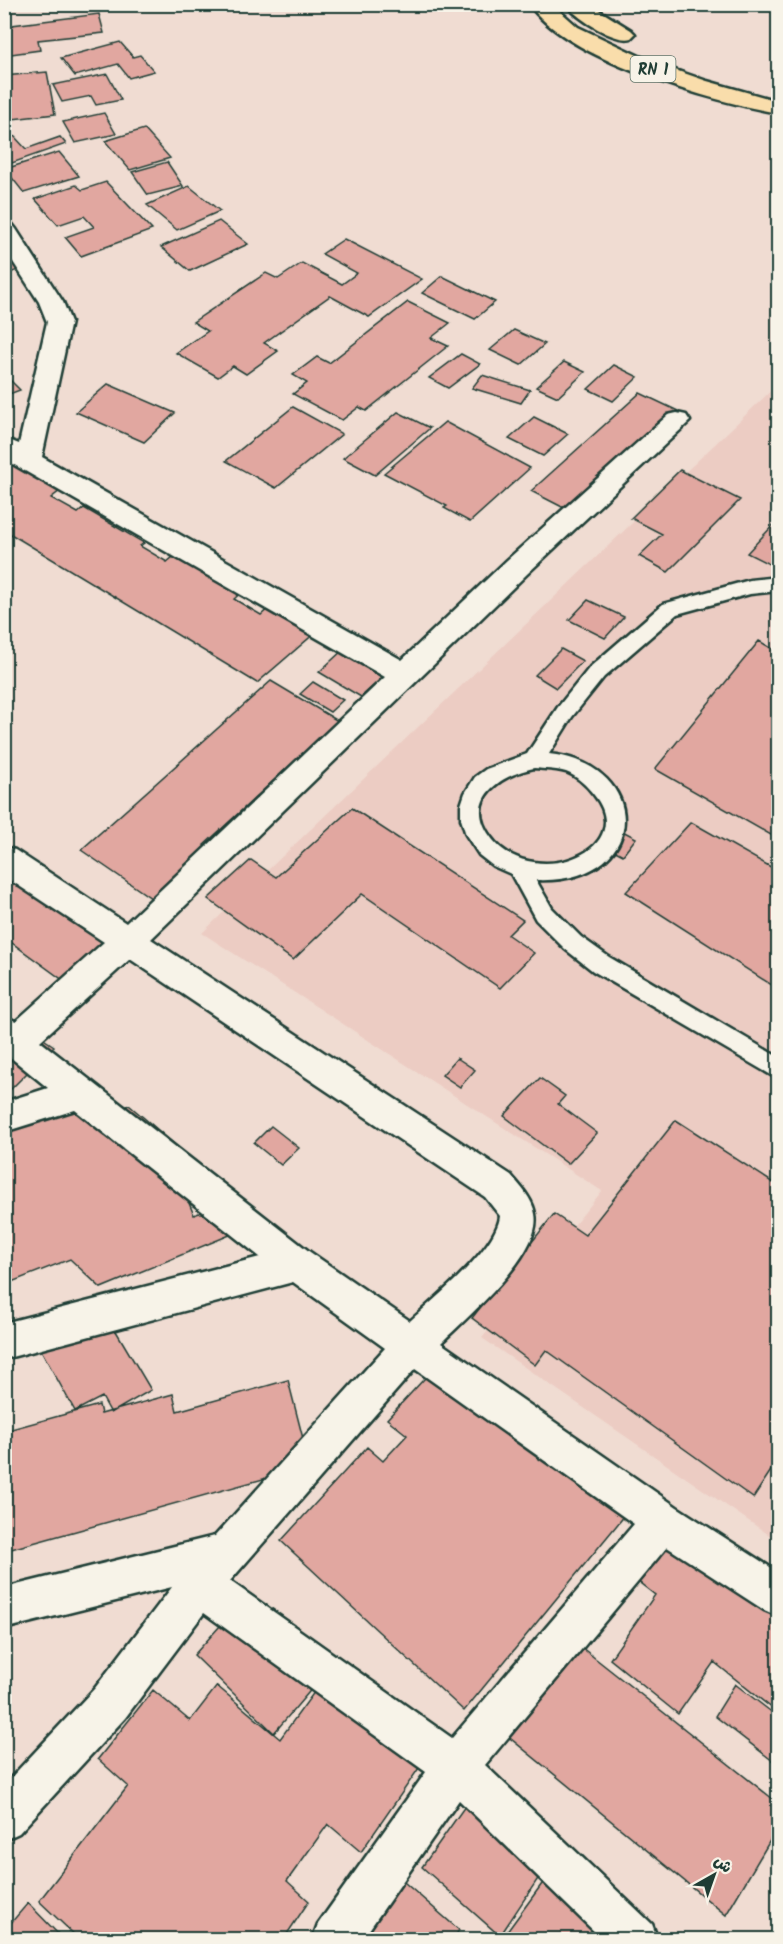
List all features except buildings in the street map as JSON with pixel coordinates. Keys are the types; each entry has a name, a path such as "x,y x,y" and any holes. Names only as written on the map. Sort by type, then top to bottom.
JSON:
{"highway":[{"name":"RN 1","path":"539,4 570,30 623,59 778,107"},
{"name":"RN 1","path":"576,4 585,12 639,41"},
{"name":"RN 1","path":"694,63 716,72 737,76"}],"street":[{"path":"4,229 51,302 58,321 56,343 16,453 405,675"},
{"path":"677,421 517,567 127,942 11,1036 80,1094 297,1263 663,1521 778,1596"},
{"path":"4,859 498,1186 516,1209 517,1230 508,1246 482,1278 413,1344 227,1553 110,1703 4,1818"},
{"path":"4,1117 80,1094"},
{"path":"4,1341 297,1263"},
{"path":"334,1940 456,1767 663,1521"},
{"path":"4,1609 227,1553"},
{"path":"200,1585 456,1767 636,1940"}],"lane":[{"path":"534,760 565,712 597,672 670,609 750,587 778,584"},
{"path":"534,760 575,767 606,792 614,807 613,834 601,853 574,869 552,873 519,869 502,862 482,844 470,821 471,802 481,784 493,773 513,764 534,760"},
{"path":"519,869 544,914 573,943 601,964 778,1069"}],"shaded area":[{"path":"778,384 778,1541 482,1338 602,1191 202,933"}]}
